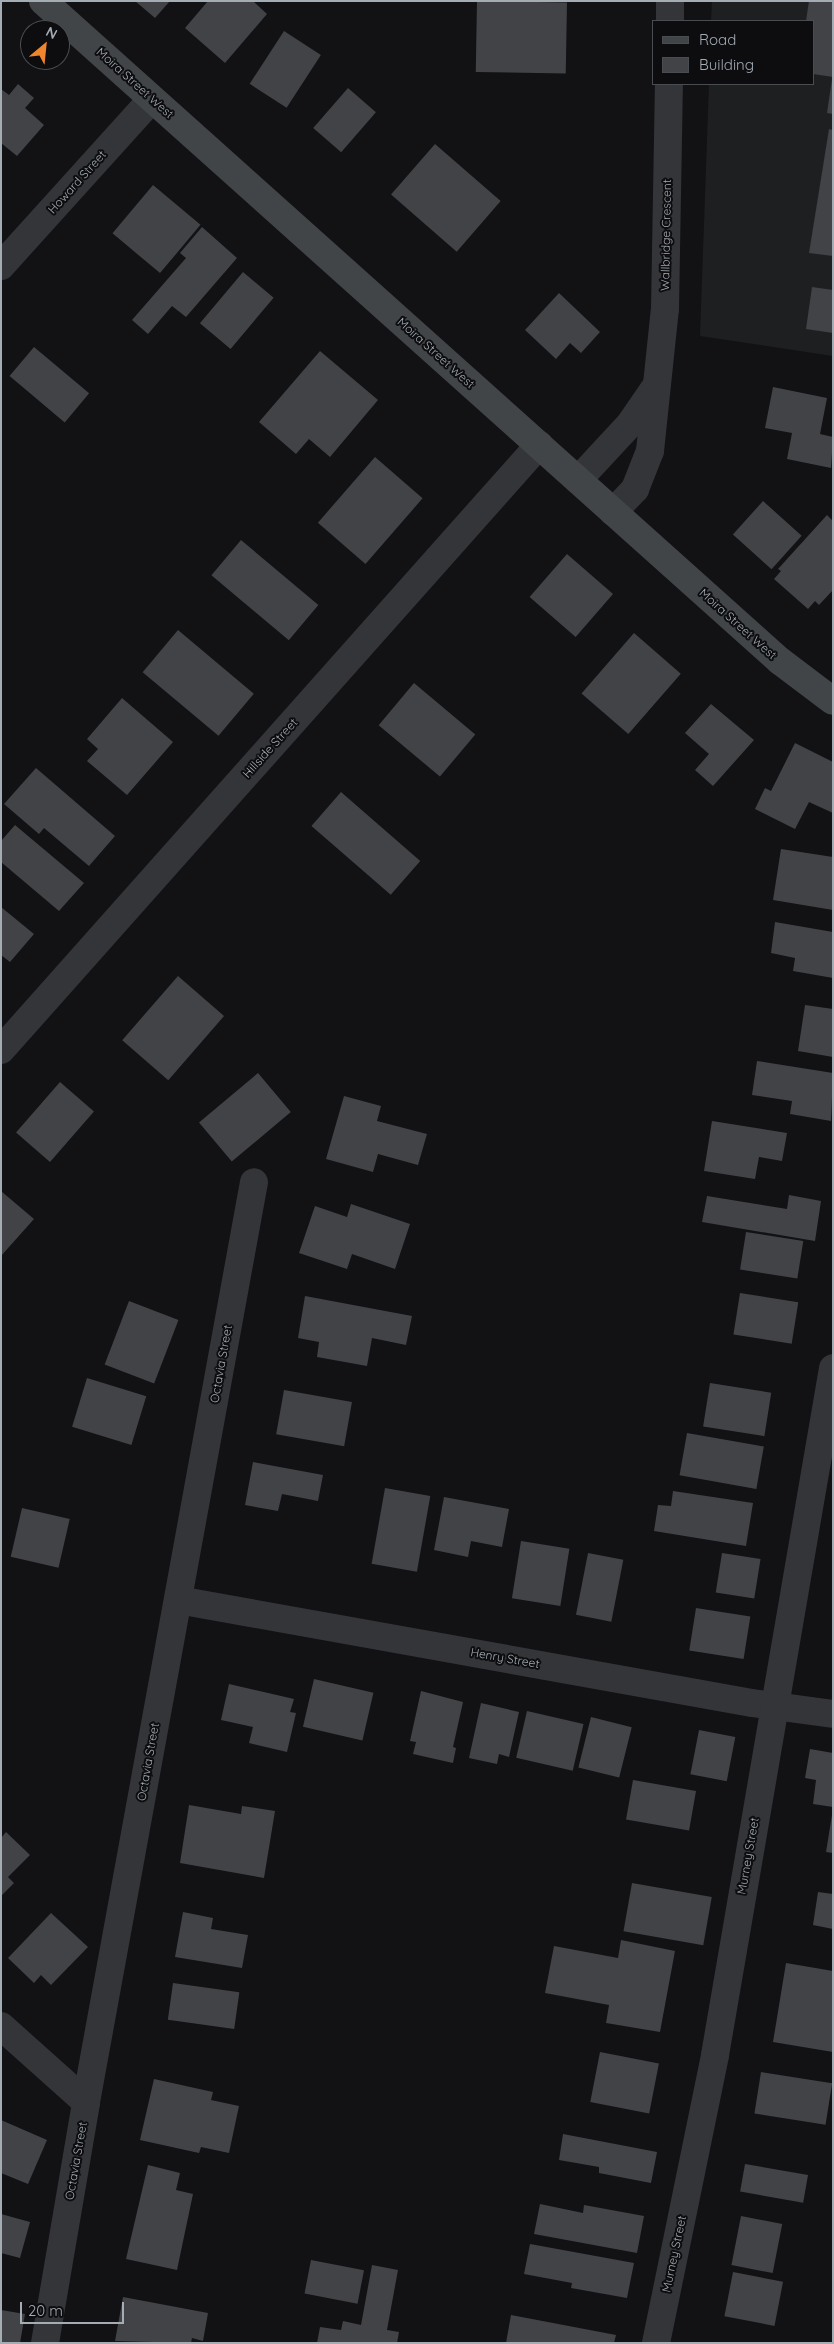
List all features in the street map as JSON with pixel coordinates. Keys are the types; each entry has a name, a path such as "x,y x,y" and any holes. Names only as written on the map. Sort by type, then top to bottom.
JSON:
{"main road":[{"name":"Moira Street West","path":"53,6 152,98 613,512 780,661 833,702"}],"street":[{"path":"670,1 670,20"},
{"name":"Wallbridge Crescent","path":"613,512 635,489 650,451 665,308 669,85"},
{"name":"Howard Street","path":"1,266 152,98"},
{"name":"Wallbridge Crescent","path":"578,480 630,424 656,386"},
{"name":"Hillside Street","path":"1,1050 539,445"},
{"name":"Octavia Street","path":"45,2343 86,2102 254,1182"},
{"name":"Murney Street","path":"656,2343 714,2055 833,1368"},
{"name":"Henry Street","path":"178,1600 774,1707 833,1714"},
{"path":"1,2026 86,2102"}],"shaded area":[{"path":"712,1 833,1 833,356 700,336 709,85 814,85 814,20 711,20"}],"building":[{"path":"135,1 170,1 155,18"},
{"path":"208,1 253,1 267,14 225,63 185,28"},
{"path":"477,1 567,3 566,74 476,72"},
{"path":"809,1 833,1 833,77 814,74 814,20 806,20"},
{"path":"284,31 321,55 287,108 250,84"},
{"path":"833,79 833,114 827,113"},
{"path":"18,84 34,98 25,108 44,125 17,156 1,143 1,89 9,95"},
{"path":"348,88 376,112 341,152 313,128"},
{"path":"829,129 833,130 833,256 809,253"},
{"path":"435,144 501,201 457,252 391,195"},
{"path":"153,185 200,225 160,273 113,233"},
{"path":"202,227 237,258 186,317 172,306 148,334 132,320 186,258 180,253"},
{"path":"243,272 274,298 231,349 200,323"},
{"path":"812,287 833,290 833,333 806,329"},
{"path":"559,293 600,332 581,353 570,343 556,359 525,330"},
{"path":"34,347 89,393 65,422 10,376"},
{"path":"320,351 378,400 330,457 309,439 296,454 259,422"},
{"path":"773,387 827,398 820,434 833,437 831,468 787,459 792,433 765,428"},
{"path":"375,457 423,498 365,564 318,523"},
{"path":"763,501 802,536 772,569 733,534"},
{"path":"827,515 833,521 833,590 819,605 815,601 808,609 774,579 781,571 778,569"},
{"path":"241,540 318,605 289,640 211,575"},
{"path":"567,554 613,594 576,637 530,597"},
{"path":"178,630 254,694 218,736 143,672"},
{"path":"634,633 681,674 628,734 582,693"},
{"path":"414,683 475,734 440,777 379,725"},
{"path":"122,698 173,742 127,795 87,761 98,749 87,739"},
{"path":"711,704 754,740 713,786 695,770 709,754 685,733"},
{"path":"795,743 833,762 833,813 809,802 795,829 755,809 765,788 771,791"},
{"path":"36,768 115,836 89,866 44,828 39,834 4,804"},
{"path":"341,792 420,861 391,895 311,826"},
{"path":"15,825 84,883 59,911 1,862 1,841"},
{"path":"781,849 833,857 833,910 773,900"},
{"path":"1,907 34,934 10,962 1,955"},
{"path":"775,922 833,932 833,978 793,971 795,958 771,953"},
{"path":"178,976 224,1016 168,1080 122,1040"},
{"path":"805,1005 833,1009 833,1057 798,1051"},
{"path":"757,1061 833,1073 831,1121 790,1114 792,1101 752,1095"},
{"path":"258,1073 291,1112 232,1162 199,1122"},
{"path":"60,1082 94,1112 50,1162 16,1133"},
{"path":"344,1096 381,1106 377,1121 427,1134 418,1165 378,1154 373,1172 326,1159"},
{"path":"712,1121 787,1133 782,1161 759,1157 755,1179 704,1171"},
{"path":"1,1191 34,1219 1,1256"},
{"path":"789,1195 821,1201 815,1241 702,1222 707,1196 787,1209"},
{"path":"351,1204 410,1224 395,1269 352,1254 347,1269 299,1253 315,1206 347,1217"},
{"path":"746,1232 803,1241 797,1279 740,1270"},
{"path":"740,1293 798,1302 792,1344 733,1334"},
{"path":"305,1296 412,1316 406,1345 372,1338 367,1366 317,1357 319,1342 298,1338"},
{"path":"129,1301 178,1320 154,1383 105,1364"},
{"path":"87,1378 146,1396 131,1445 72,1427"},
{"path":"710,1383 771,1393 764,1436 703,1426"},
{"path":"284,1390 352,1402 344,1446 276,1434"},
{"path":"687,1433 764,1447 756,1489 680,1475"},
{"path":"253,1462 323,1475 318,1501 282,1494 278,1511 245,1505"},
{"path":"385,1488 430,1496 417,1572 372,1564"},
{"path":"673,1491 753,1503 746,1546 654,1531 658,1505 671,1506"},
{"path":"444,1497 509,1509 502,1547 471,1541 468,1557 434,1550"},
{"path":"22,1508 70,1519 58,1568 11,1557"},
{"path":"521,1541 569,1549 560,1606 512,1598"},
{"path":"588,1553 623,1560 611,1622 576,1615"},
{"path":"722,1553 761,1559 754,1599 716,1593"},
{"path":"696,1608 750,1617 744,1659 689,1650"},
{"path":"314,1679 373,1693 362,1740 303,1727"},
{"path":"229,1684 294,1699 290,1712 296,1713 287,1752 249,1743 253,1727 221,1720"},
{"path":"421,1691 463,1702 453,1747 456,1748 453,1763 413,1754 416,1742 410,1741"},
{"path":"481,1703 519,1712 509,1757 499,1754 497,1764 469,1758"},
{"path":"527,1711 584,1724 573,1771 516,1758"},
{"path":"591,1717 632,1727 619,1778 578,1767"},
{"path":"699,1730 735,1737 727,1781 690,1774"},
{"path":"810,1749 833,1753 833,1807 813,1804 816,1780 805,1778"},
{"path":"633,1780 696,1791 689,1831 626,1819"},
{"path":"189,1805 241,1814 242,1806 275,1811 264,1878 180,1863"},
{"path":"833,1815 833,1853 826,1852"},
{"path":"6,1832 30,1855 8,1877 14,1883 1,1896 1,1838"},
{"path":"632,1883 712,1897 703,1945 623,1931"},
{"path":"818,1892 833,1894 833,1929 813,1925"},
{"path":"183,1912 213,1918 211,1929 248,1935 242,1968 175,1957"},
{"path":"51,1913 88,1947 51,1985 41,1975 34,1983 8,1958"},
{"path":"621,1940 675,1951 660,2032 606,2023 609,2005 545,1993 554,1946 618,1958"},
{"path":"786,1963 833,1971 833,2052 773,2042"},
{"path":"173,1983 239,1992 234,2029 168,2020"},
{"path":"600,2052 659,2063 649,2114 590,2102"},
{"path":"761,2072 832,2083 826,2125 754,2113"},
{"path":"154,2079 213,2092 211,2100 239,2106 229,2153 201,2147 199,2153 140,2140"},
{"path":"1,2120 47,2140 28,2184 1,2173"},
{"path":"563,2134 657,2152 651,2183 599,2173 599,2167 559,2160"},
{"path":"745,2164 808,2175 803,2203 740,2192"},
{"path":"148,2165 180,2173 176,2190 193,2194 177,2270 126,2259"},
{"path":"540,2204 583,2213 584,2205 644,2216 637,2253 534,2234"},
{"path":"1,2214 30,2222 20,2258 1,2253"},
{"path":"741,2216 782,2224 773,2273 731,2265"},
{"path":"530,2244 634,2263 627,2298 571,2288 572,2283 524,2274"},
{"path":"311,2260 364,2270 358,2304 305,2293"},
{"path":"372,2265 398,2270 387,2330 399,2332 397,2343 317,2343 320,2327 341,2330 343,2321 361,2325"},
{"path":"733,2272 783,2282 774,2326 724,2316"},
{"path":"123,2297 208,2313 203,2341 192,2338 191,2343 115,2341"},
{"path":"1,2310 25,2314 20,2343 1,2343"},
{"path":"511,2315 616,2335 614,2343 506,2343"}]}
